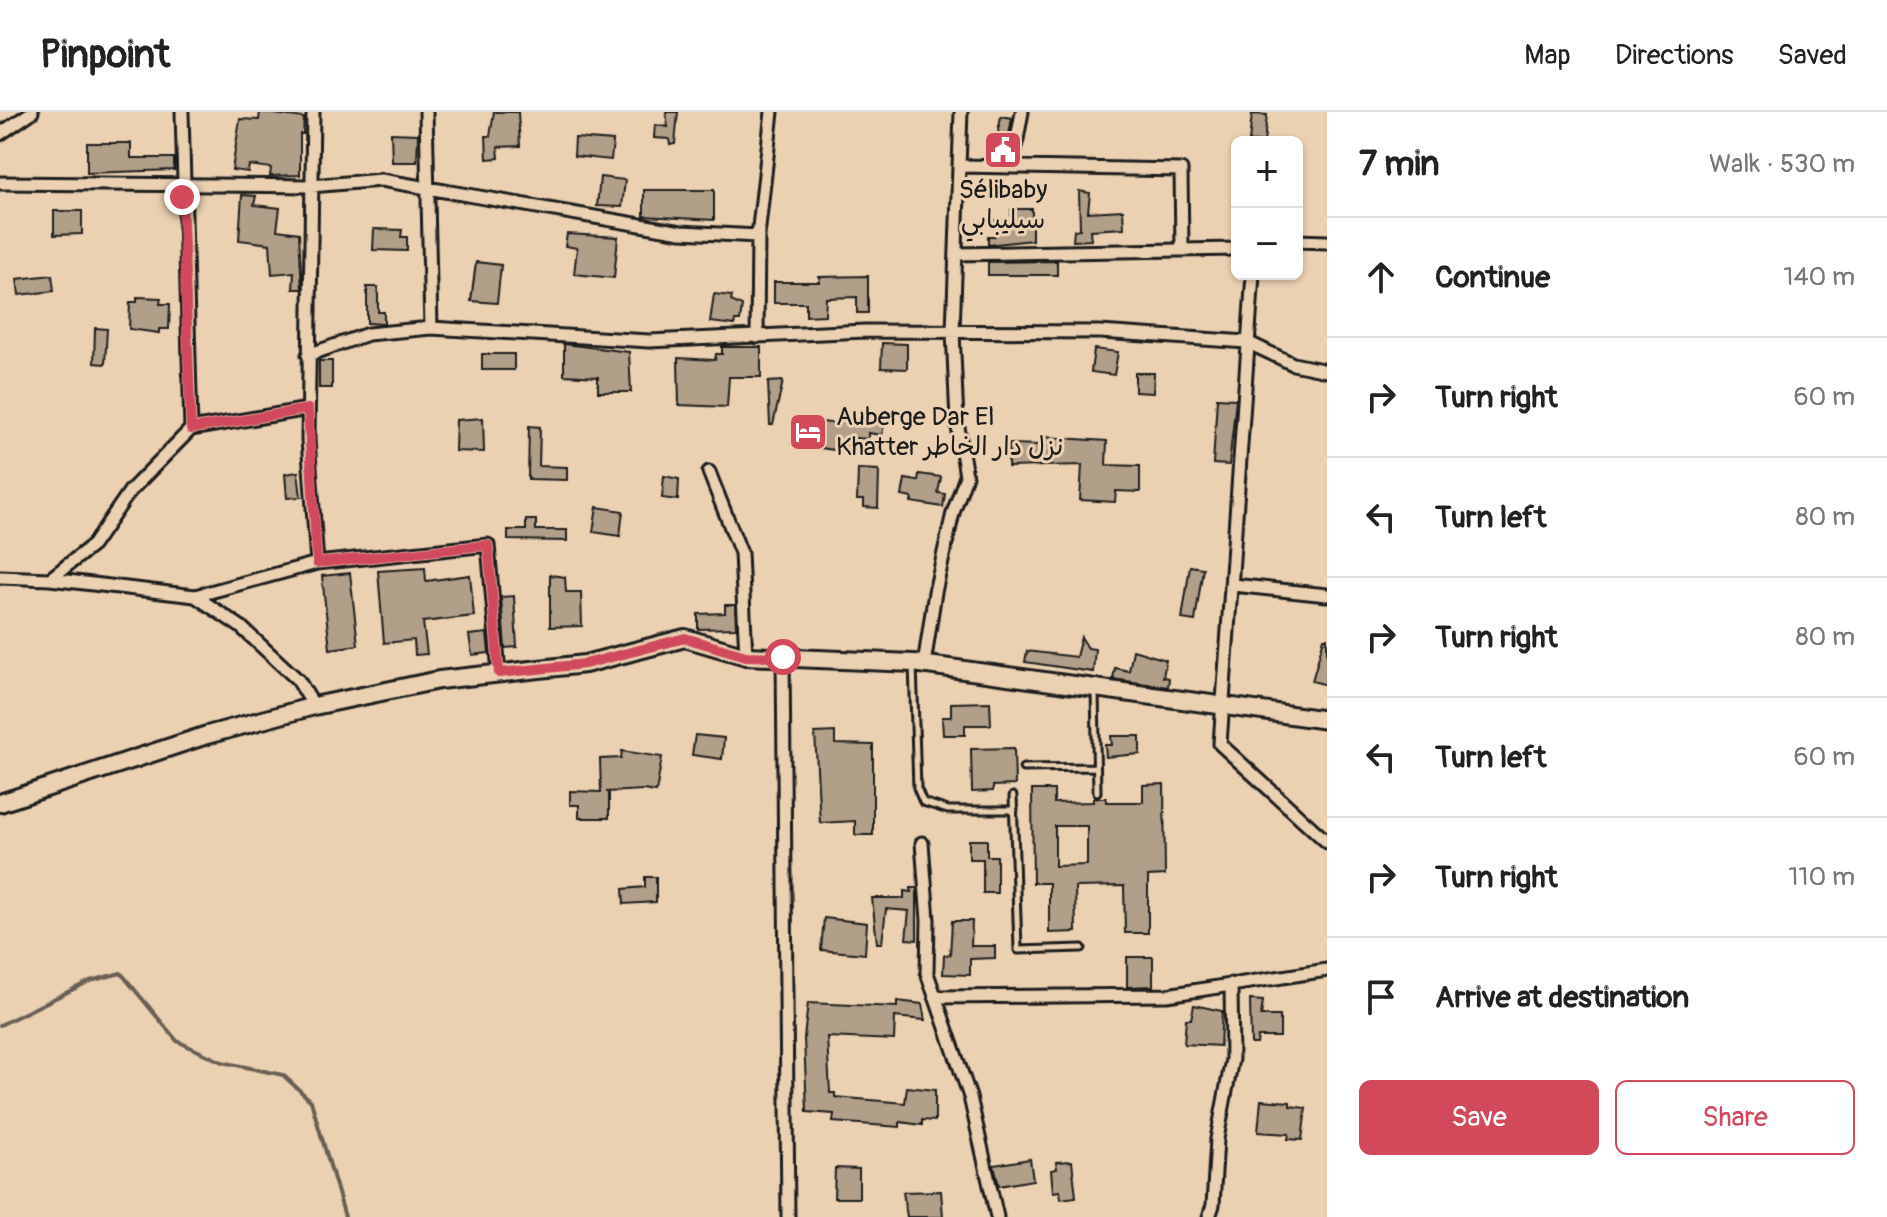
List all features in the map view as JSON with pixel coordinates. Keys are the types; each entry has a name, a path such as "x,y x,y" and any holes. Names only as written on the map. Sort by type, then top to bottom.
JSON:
{"main road":[{"path":"0,803 207,735 314,706 439,680 585,664 685,638 746,656 918,664 1327,720"}],"street":[{"path":"0,134 32,112"},
{"path":"182,112 191,429"},
{"path":"313,112 313,268 308,409 317,563"},
{"path":"426,112 431,328"},
{"path":"757,337 758,236 772,112"},
{"path":"918,664 946,555 953,513 966,476 957,421 953,331 961,112"},
{"path":"1012,167 1022,112"},
{"path":"959,166 1181,170 1182,248"},
{"path":"0,183 311,186 381,180 681,232 758,236"},
{"path":"1303,241 1327,242"},
{"path":"956,254 1231,249"},
{"path":"1252,280 1220,744 1327,842"},
{"path":"308,355 368,334 431,328 608,340 953,331 1100,332 1247,342 1293,364 1327,371"},
{"path":"50,579 93,545 130,491 191,429 308,409"},
{"path":"709,472 741,553 746,656"},
{"path":"0,577 50,579 195,596 317,563 488,545 499,673"},
{"path":"1233,585 1327,595"},
{"path":"195,596 241,627 298,680 314,706"},
{"path":"783,657 788,1217"},
{"path":"922,843 928,920 927,973 970,1097 997,1217"},
{"path":"935,997 1167,995 1327,970"},
{"path":"1209,1217 1213,1205 1217,1139 1232,1059 1231,984"}],"lane":[{"path":"918,664 917,788 923,802 948,810 1014,810"},
{"path":"1095,689 1097,792"},
{"path":"1023,768 1096,767"},
{"path":"1013,796 1018,950 1082,948"}],"building":[{"path":"260,112 304,118 303,134 300,134 300,175 270,176 271,168 249,165 248,172 232,170 240,119 259,120"},
{"path":"494,112 518,112 520,146 498,147 499,158 487,159 486,136 490,136"},
{"path":"666,112 678,112 675,144 670,145 669,139 654,138 655,125 668,127"},
{"path":"1252,114 1267,115 1265,136 1250,136"},
{"path":"1001,116 1012,118 1006,152 995,150"},
{"path":"391,133 418,134 417,162 392,162"},
{"path":"575,138 613,141 611,160 574,156"},
{"path":"87,143 131,143 131,158 174,158 174,170 87,173"},
{"path":"600,177 625,180 622,207 597,206"},
{"path":"644,190 714,190 714,220 644,216"},
{"path":"1079,191 1090,193 1088,212 1123,210 1124,228 1090,230 1091,240 1073,241 1074,230 1080,229"},
{"path":"242,195 256,196 254,205 280,208 277,230 299,233 302,289 293,289 294,272 272,274 270,244 239,240"},
{"path":"1011,209 1032,209 1032,240 988,245 988,236 995,236 995,220 1011,221"},
{"path":"54,211 82,211 82,234 54,235"},
{"path":"374,229 402,230 401,237 407,237 407,251 373,250"},
{"path":"567,234 618,237 614,278 574,274 577,248 565,246"},
{"path":"1057,261 1057,275 988,275 988,262"},
{"path":"476,262 501,265 497,303 471,301"},
{"path":"52,275 54,291 19,295 17,279"},
{"path":"868,276 868,313 857,313 857,297 826,298 825,315 806,316 806,303 774,303 774,282 820,282 819,277"},
{"path":"367,287 378,287 378,312 384,312 384,324 367,323"},
{"path":"714,294 732,296 731,301 742,306 740,321 735,321 734,325 710,322"},
{"path":"137,297 161,298 160,304 170,304 169,329 159,329 159,333 129,329 130,302 137,302"},
{"path":"95,328 107,329 105,364 94,363"},
{"path":"882,343 907,344 907,369 881,368"},
{"path":"564,344 629,352 631,392 598,392 598,377 564,375"},
{"path":"722,347 761,347 761,377 729,377 727,407 679,405 678,358 715,360 716,354 722,354"},
{"path":"1094,349 1118,352 1114,375 1091,372"},
{"path":"482,354 514,354 514,370 482,370"},
{"path":"319,361 332,361 332,388 319,388"},
{"path":"1135,373 1154,373 1153,393 1135,392"},
{"path":"783,381 773,425 770,425 768,382"},
{"path":"1217,398 1236,399 1229,465 1213,464"},
{"path":"483,418 484,452 455,451 456,420"},
{"path":"795,419 839,424 839,419 884,424 882,435 868,433 868,439 856,438 855,453 792,444"},
{"path":"529,426 540,427 539,466 567,467 567,480 528,479"},
{"path":"1043,437 1107,441 1106,465 1140,466 1140,492 1116,491 1115,502 1080,500 1082,465 1008,467 1009,444 1043,445"},
{"path":"858,469 879,470 878,508 864,507 864,500 857,500"},
{"path":"298,472 301,497 287,498 285,474"},
{"path":"919,474 941,477 938,493 945,494 943,507 911,502 912,498 902,496 905,479 918,481"},
{"path":"664,476 679,479 678,500 662,498"},
{"path":"597,507 623,511 620,536 593,532"},
{"path":"526,520 536,520 536,530 567,530 567,541 508,540 508,530 526,530"},
{"path":"1190,566 1203,568 1195,621 1182,619"},
{"path":"425,568 426,581 470,575 474,616 423,622 427,654 415,655 414,640 384,643 378,571"},
{"path":"350,573 358,645 330,649 322,576"},
{"path":"550,575 565,577 566,592 581,592 582,626 550,627"},
{"path":"514,596 517,647 505,648 501,597"},
{"path":"725,605 735,605 736,628 698,629 698,614 725,613"},
{"path":"487,633 489,653 472,655 469,635"},
{"path":"1081,637 1088,648 1095,649 1093,672 1025,662 1027,651 1076,657"},
{"path":"1324,638 1327,638 1327,685 1312,681"},
{"path":"1133,650 1166,660 1163,677 1169,678 1168,687 1113,679 1115,668 1129,671"},
{"path":"990,702 991,725 965,725 965,735 943,735 942,717 951,717 951,703"},
{"path":"835,732 835,744 873,745 873,835 855,835 855,821 820,823 815,733"},
{"path":"695,735 724,738 722,759 692,755"},
{"path":"1111,736 1140,736 1140,754 1106,757 1105,745 1112,745"},
{"path":"1014,748 1015,785 993,786 993,791 972,792 971,749"},
{"path":"622,751 662,757 656,792 643,790 606,792 609,792 609,818 579,818 579,805 570,805 570,791 601,792 600,759 621,758"},
{"path":"1164,784 1165,875 1148,876 1148,933 1125,933 1124,886 1075,887 1076,932 1049,933 1049,883 1033,883 1032,790 1054,790 1054,803 1093,802 1093,798 1106,798 1106,802 1143,802 1143,785","holes":["1055,826 1087,826 1087,865 1055,866"]},
{"path":"969,840 987,840 987,856 997,856 997,893 983,893 983,859 969,859"},
{"path":"645,877 656,877 656,902 624,904 623,889 645,887"},
{"path":"911,888 917,888 917,940 906,939 909,911 886,909 882,943 877,943 872,898 904,898 904,891 911,892"},
{"path":"824,918 867,923 865,954 821,950"},
{"path":"952,921 972,921 971,946 995,946 995,958 970,959 970,975 943,974 944,955 950,955"},
{"path":"1127,957 1153,957 1153,986 1127,987"},
{"path":"1250,1000 1263,1001 1261,1016 1280,1016 1280,1037 1258,1037 1257,1044 1251,1044"},
{"path":"897,1001 922,1004 925,1020 895,1017 894,1040 827,1037 830,1093 835,1093 835,1097 905,1103 907,1087 935,1090 935,1121 922,1120 922,1125 900,1122 900,1127 833,1122 834,1114 807,1112 804,1038 808,1003 897,1007"},
{"path":"1194,1005 1222,1011 1220,1046 1184,1044 1186,1019 1191,1019"},
{"path":"1261,1100 1290,1102 1290,1106 1306,1108 1302,1140 1288,1139 1289,1134 1258,1132"},
{"path":"1030,1159 1033,1180 999,1186 994,1165"},
{"path":"1072,1161 1076,1197 1061,1199 1060,1191 1053,1192 1051,1170 1057,1169 1056,1162"},
{"path":"835,1168 859,1169 859,1198 834,1198"},
{"path":"941,1191 943,1217 907,1217 903,1192"}],"waterway":[{"path":"0,1025 90,981 121,973 177,1041 222,1062 283,1075 311,1101 345,1217"}],"place":[{"name":"Sélibaby سيليبابي","path":"1003,150"},
{"name":"Auberge Dar El Khatter نزل دار الخاطر","path":"808,432"}],"route":[{"path":"182,197 191,429 308,409 317,563 488,545 499,673 585,664 685,638 746,656 783,657"}]}
